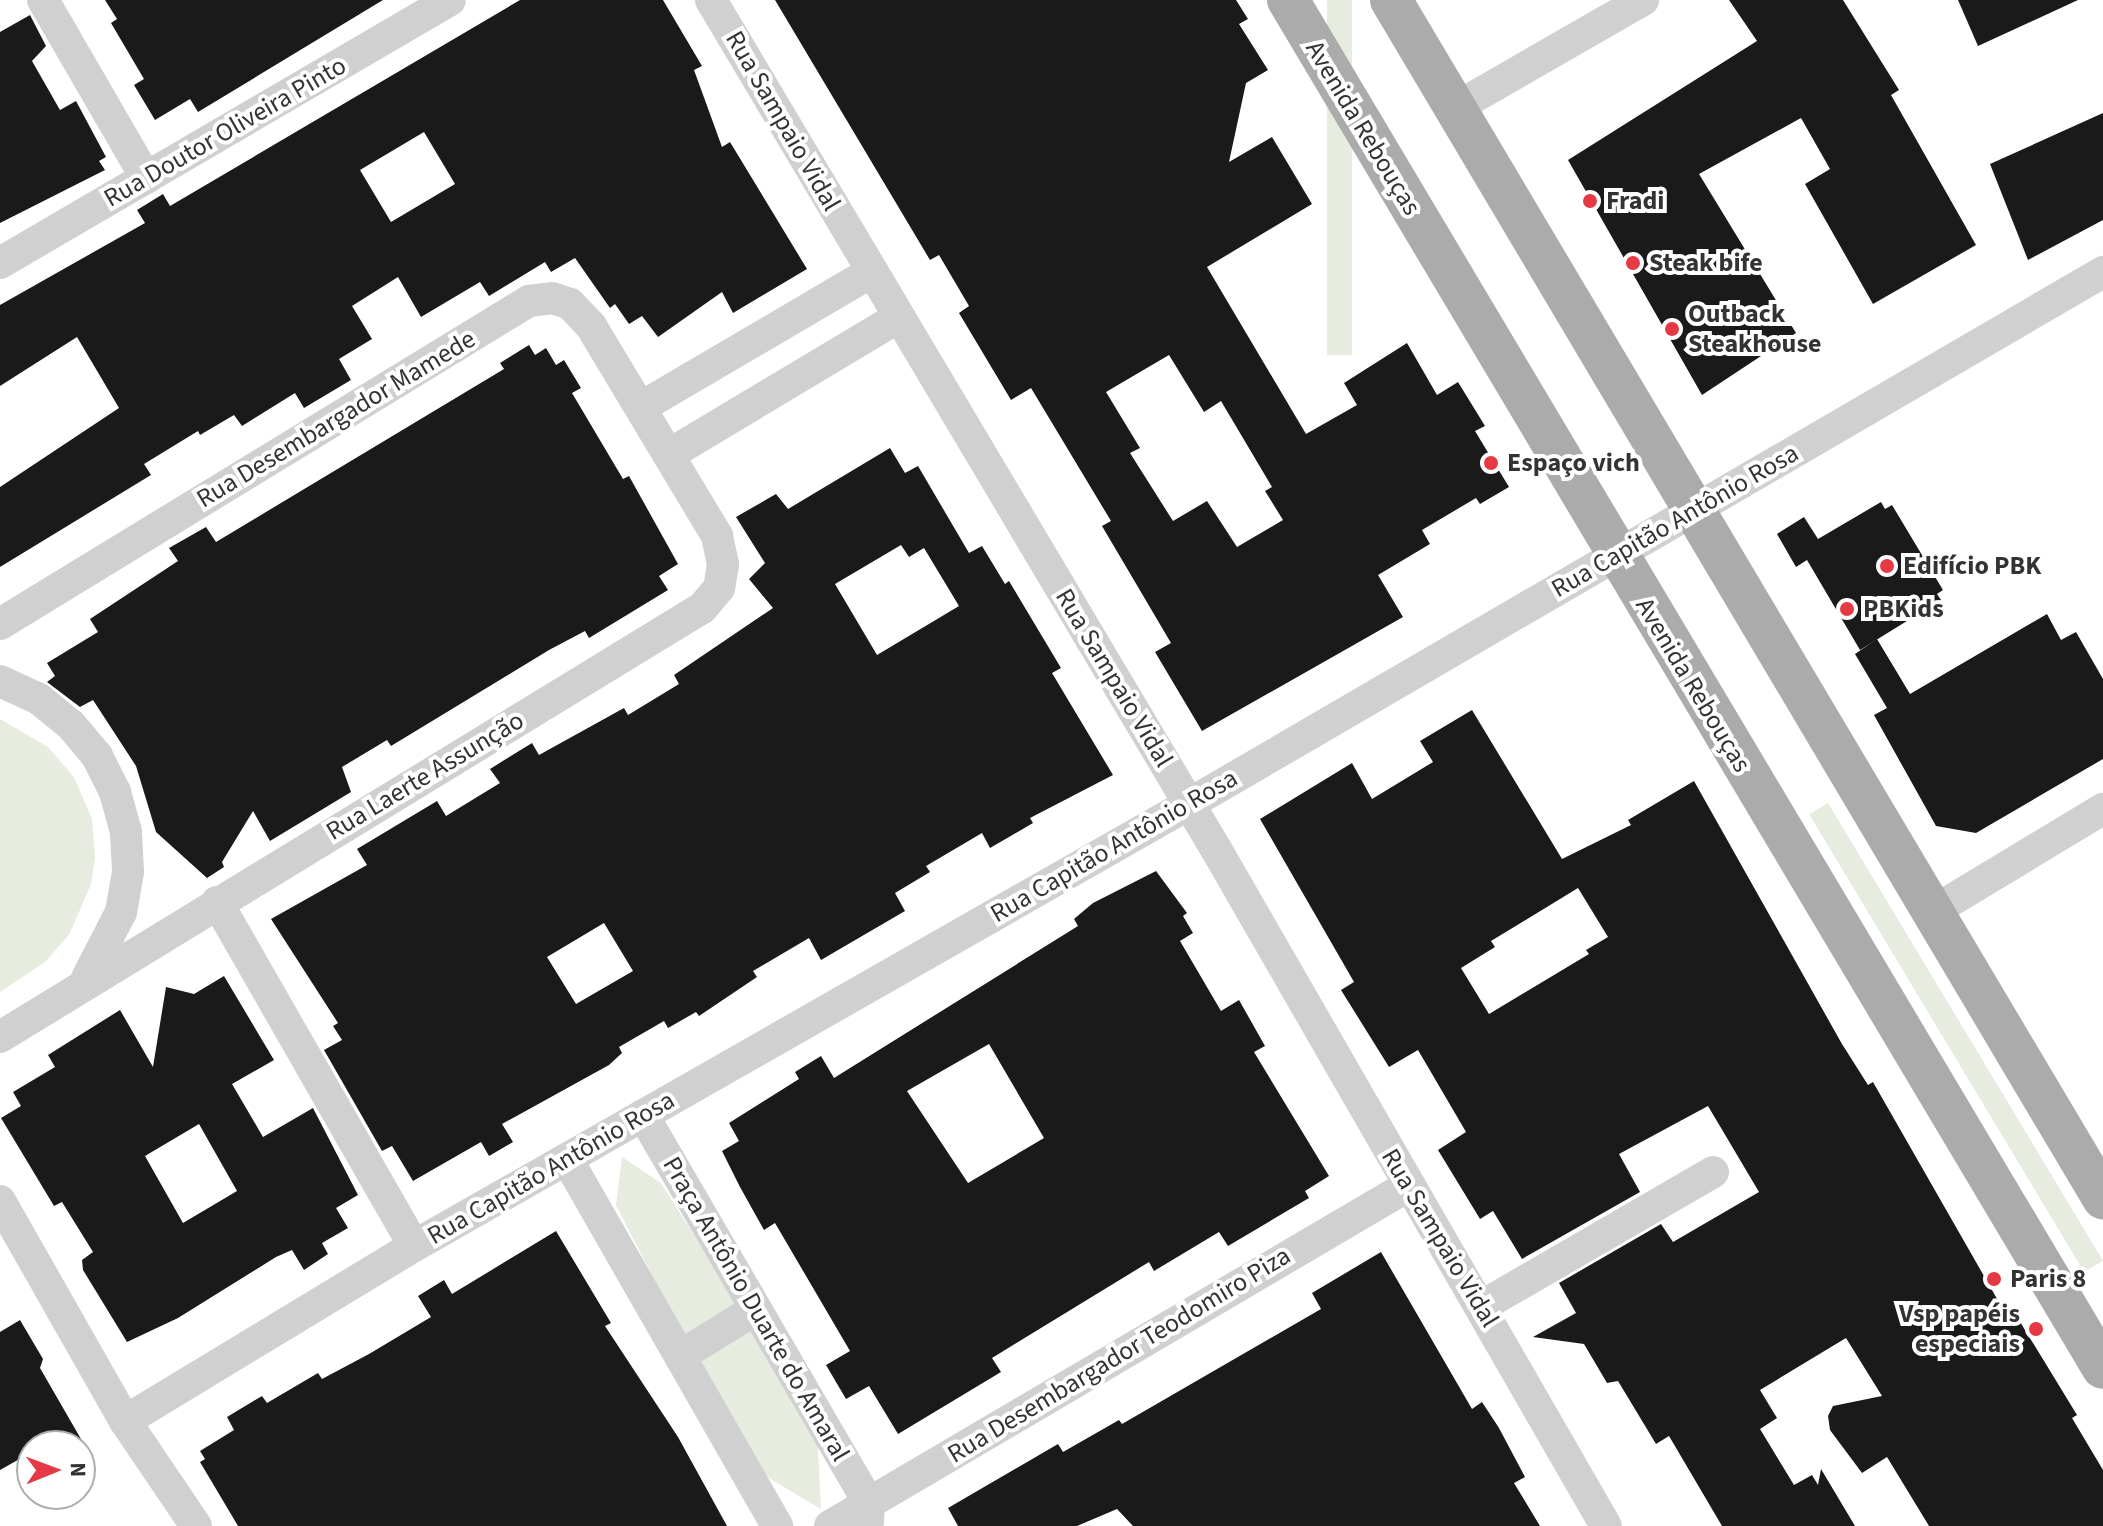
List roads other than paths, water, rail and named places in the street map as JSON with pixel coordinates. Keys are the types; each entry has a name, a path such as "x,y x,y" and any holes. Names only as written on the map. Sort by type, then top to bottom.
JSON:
{"main road":[{"name":"Avenida Rebouças","path":"1288,0 1616,556 2103,1368"},
{"path":"1391,0 2103,1198"}],"street":[{"path":"43,0 146,178"},
{"name":"Rua Doutor Oliveira Pinto","path":"0,263 450,0"},
{"name":"Rua Sampaio Vidal","path":"711,0 1189,804 1408,1186 1482,1306 1606,1526"},
{"path":"1455,108 1643,0"},
{"path":"643,406 871,272"},
{"name":"Rua Capitão Antônio Rosa","path":"125,1421 414,1246 1189,804 2103,272"},
{"name":"Rua Desembargador Mamede","path":"0,624 529,301 552,298 570,304 591,326 670,454"},
{"path":"670,454 899,317"},
{"name":"Rua Laerte Assunção","path":"0,1037 702,608 719,588 723,564 717,536 670,454"},
{"path":"0,681 39,699 71,725 97,756 115,792 126,832 128,872 121,912 106,950 83,984"},
{"path":"1932,912 2103,809"},
{"path":"217,902 414,1246"},
{"name":"Praça Antônio Duarte do Amaral","path":"643,1115 756,1309 868,1514"},
{"path":"567,1159 777,1526"},
{"path":"1482,1306 1713,1172"},
{"name":"Rua Desembargador Teodomiro Piza","path":"830,1526 868,1514 1408,1186"},
{"path":"0,1201 125,1421 196,1526"},
{"path":"680,1356 756,1309"}],"place":[{"name":"Fradi","path":"1590,201"},
{"name":"Steak bife","path":"1633,263"},
{"name":"Outback Steakhouse","path":"1672,329"},
{"name":"Espaço vich","path":"1491,463"},
{"name":"Edifício PBK","path":"1887,566"},
{"name":"PBKids","path":"1847,609"},
{"name":"Paris 8","path":"1994,1279"},
{"name":"Vsp papéis especiais","path":"2036,1329"}]}
